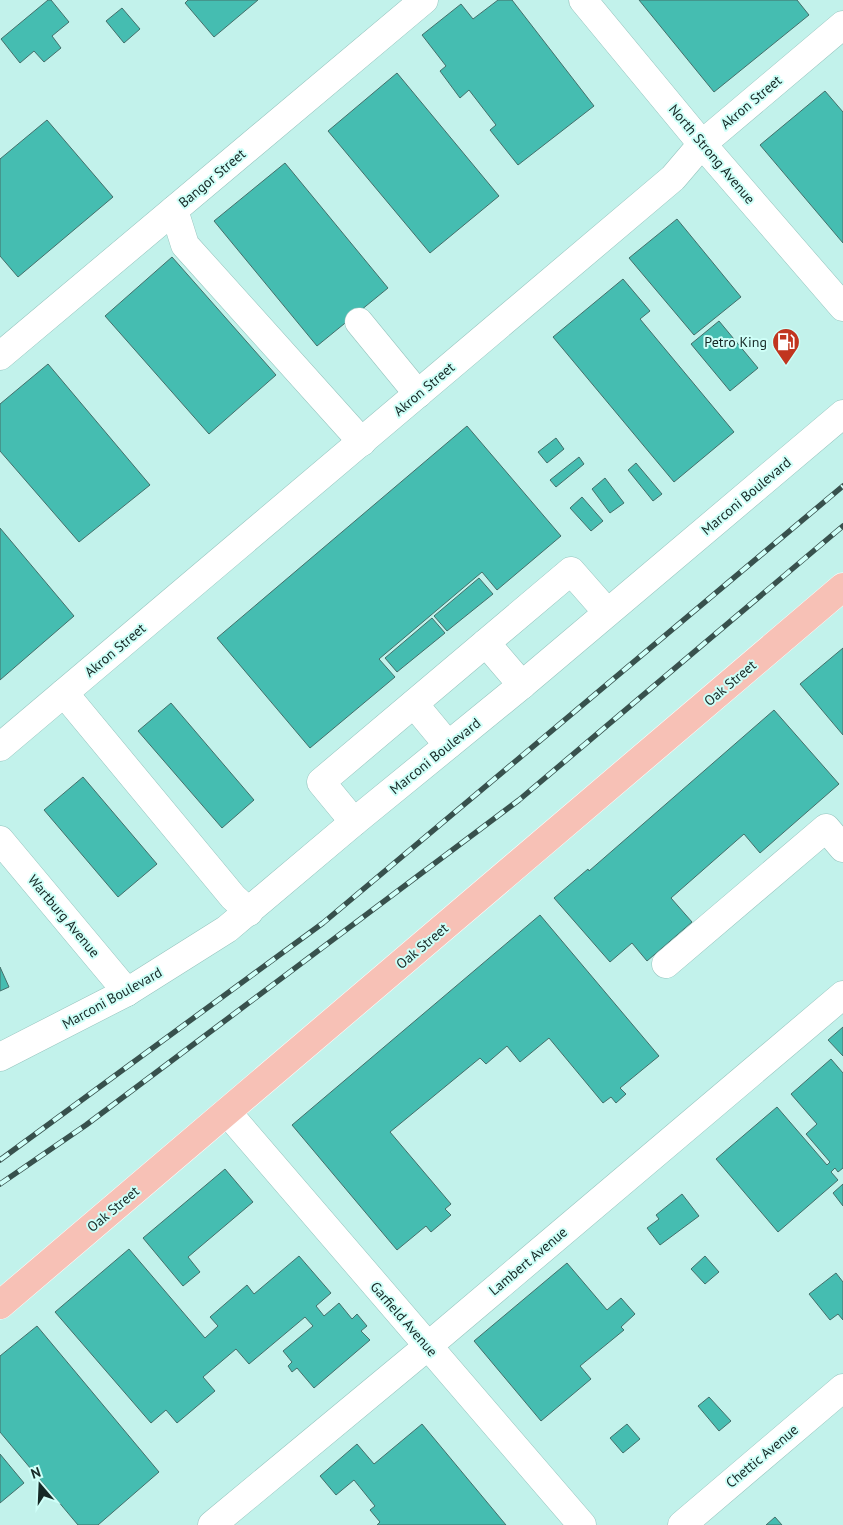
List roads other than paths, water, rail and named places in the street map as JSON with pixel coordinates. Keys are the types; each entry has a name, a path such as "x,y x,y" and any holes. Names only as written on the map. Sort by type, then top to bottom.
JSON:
{"main road":[{"name":"Oak Street","path":"0,1305 843,587"}],"street":[{"name":"Bangor Street","path":"0,356 424,0"},
{"name":"North Strong Avenue","path":"583,0 702,144 843,307"},
{"name":"Akron Street","path":"0,747 673,178 702,144 843,25"},
{"path":"174,210 185,245 362,442"},
{"path":"359,322 418,394"},
{"name":"Marconi Boulevard","path":"0,1057 126,992 227,929 250,912 354,822 522,685 843,414"},
{"path":"354,822 321,782 571,571 607,612"},
{"path":"486,643 522,685"},
{"path":"64,693 233,897 250,912"},
{"path":"414,704 448,745"},
{"path":"666,964 826,828 843,848"},
{"name":"Wartburg Avenue","path":"0,840 126,992"},
{"name":"Lambert Avenue","path":"212,1525 428,1346 843,995"},
{"name":"Garfield Avenue","path":"227,1112 582,1525"},
{"name":"Chettic Avenue","path":"682,1525 843,1388"}],"railway":[{"path":"0,1160 323,923 843,486"},
{"path":"0,1184 86,1125 519,800 843,526"}],"place":[{"name":"Petro King","path":"786,366"}]}
